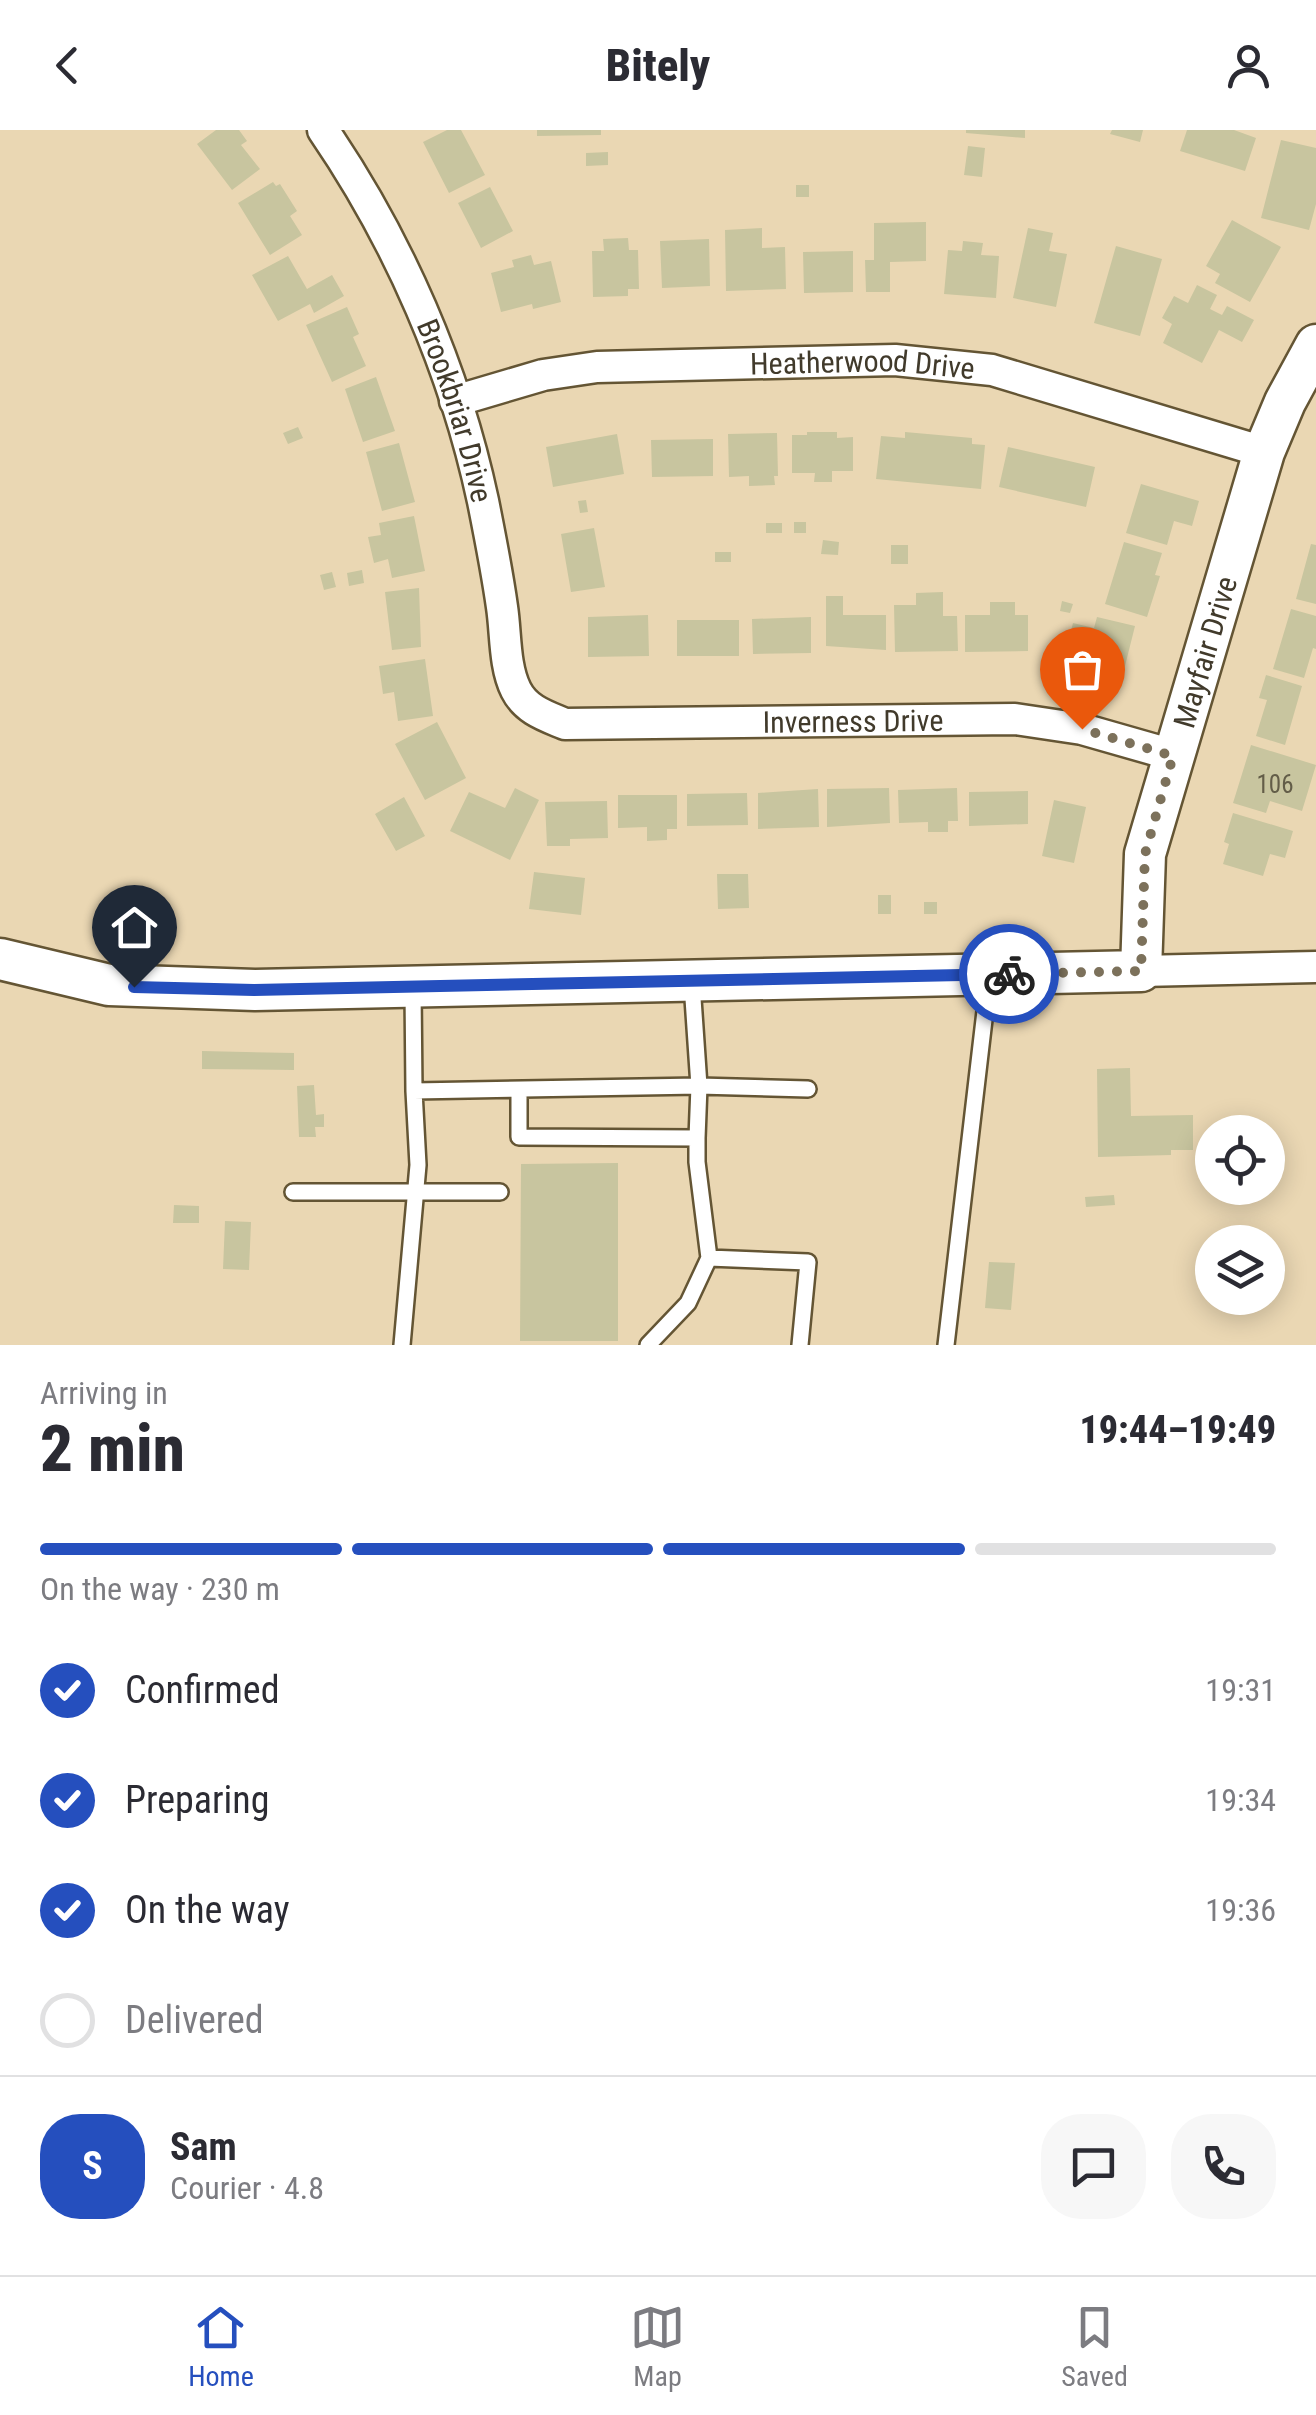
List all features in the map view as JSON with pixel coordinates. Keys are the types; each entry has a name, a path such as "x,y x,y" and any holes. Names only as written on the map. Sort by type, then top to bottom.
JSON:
{"street":[{"name":"Brookbriar Drive","path":"323,130 383,228 422,312 455,401 492,547 515,689 532,709"},
{"name":"Mayfair Drive","path":"1141,971 1145,854 1264,452 1285,402 1316,346"},
{"name":"Heatherwood Drive","path":"455,401 543,375 597,368 912,361 992,370 1264,452"},
{"name":"Inverness Drive","path":"532,709 565,724 1015,718 1082,729 1173,756"},
{"path":"0,959 109,985 254,990 1316,967"}],"lane":[{"path":"946,1345 990,974"},
{"path":"648,1345 688,1303 709,1258 697,1162 699,1086 692,980"},
{"path":"402,1345 418,1165 413,986"},
{"path":"414,1091 699,1086 808,1089"},
{"path":"518,1090 520,1137 697,1138"},
{"path":"293,1192 500,1192"},
{"path":"709,1258 808,1262 800,1345"}],"building":[{"path":"216,130 239,130 247,141 241,145 260,169 232,190 197,144"},
{"path":"447,130 461,130 485,175 449,193 423,142"},
{"path":"537,130 601,130 601,135 537,136"},
{"path":"1025,130 1025,138 966,133"},
{"path":"1112,130 1143,130 1140,142 1110,134"},
{"path":"1187,130 1234,130 1256,138 1245,171 1180,151"},
{"path":"1281,140 1316,148 1316,204 1309,230 1261,218"},
{"path":"968,146 985,148 982,177 964,175"},
{"path":"608,152 608,165 586,166 586,153"},
{"path":"273,182 276,186 280,184 297,211 290,216 302,235 270,255 238,203"},
{"path":"796,185 809,185 809,197 796,197"},
{"path":"490,187 513,231 481,248 458,203"},
{"path":"1232,220 1281,247 1250,302 1215,283 1220,274 1206,266"},
{"path":"926,222 926,261 890,262 890,292 866,292 865,260 874,260 874,223"},
{"path":"762,228 762,248 785,247 786,289 726,291 725,230"},
{"path":"1028,228 1053,233 1049,251 1067,254 1056,307 1013,298"},
{"path":"628,238 629,250 638,250 639,289 628,289 628,296 593,297 592,251 604,251 603,239"},
{"path":"709,239 710,286 662,288 660,241"},
{"path":"963,241 983,243 981,255 999,256 996,298 944,294 948,250 962,251"},
{"path":"1116,246 1162,259 1140,336 1094,323"},
{"path":"853,251 853,292 804,293 803,252"},
{"path":"531,255 534,265 551,261 561,302 501,312 491,273 514,267 512,260"},
{"path":"288,256 307,289 332,275 344,296 314,313 310,304 278,321 252,275"},
{"path":"1197,285 1217,295 1210,309 1222,315 1227,306 1254,320 1242,342 1219,330 1202,363 1163,343 1172,324 1162,318 1174,296 1188,303"},
{"path":"347,307 359,334 353,337 366,366 332,382 306,325"},
{"path":"376,377 395,431 363,442 345,389"},
{"path":"298,427 303,438 288,444 283,433"},
{"path":"837,432 837,438 853,437 853,471 832,471 832,482 814,482 815,473 792,473 792,435"},
{"path":"905,432 972,438 972,444 985,445 981,489 876,479 881,436 905,438"},
{"path":"777,433 775,485 749,486 749,476 729,477 728,434"},
{"path":"617,434 624,474 553,487 546,447"},
{"path":"713,439 713,476 652,477 651,440"},
{"path":"399,443 415,502 382,511 366,452"},
{"path":"1008,447 1095,467 1086,507 999,487"},
{"path":"1141,484 1199,501 1192,526 1174,521 1167,545 1126,533"},
{"path":"586,500 588,512 580,513 578,501"},
{"path":"414,516 425,571 392,578 388,559 374,563 368,537 381,535 379,523"},
{"path":"794,522 806,522 806,533 794,533"},
{"path":"766,523 782,523 782,533 766,533"},
{"path":"594,528 605,587 571,592 561,534"},
{"path":"823,540 839,542 838,555 821,554"},
{"path":"1124,542 1162,553 1155,575 1160,576 1147,617 1105,604"},
{"path":"1311,544 1316,545 1316,604 1296,599"},
{"path":"891,545 908,545 908,564 891,564"},
{"path":"715,552 731,552 731,562 715,562"},
{"path":"362,570 364,583 349,586 347,573"},
{"path":"332,572 336,587 324,590 320,575"},
{"path":"419,588 421,647 392,650 385,592"},
{"path":"943,592 943,616 957,616 958,651 895,652 894,605 916,605 916,593"},
{"path":"826,596 843,596 843,615 886,615 886,650 826,646"},
{"path":"1062,601 1073,604 1070,613 1060,611"},
{"path":"990,602 1015,602 1015,615 1028,615 1028,651 965,652 965,615 990,615"},
{"path":"1291,609 1316,616 1316,649 1313,648 1304,678 1273,669"},
{"path":"648,615 649,656 588,657 588,617"},
{"path":"811,617 811,653 753,654 752,619"},
{"path":"1097,617 1135,626 1124,670 1065,655 1073,623 1094,628"},
{"path":"677,620 739,620 739,656 677,656"},
{"path":"425,659 433,716 398,721 394,692 383,694 379,666"},
{"path":"1266,675 1302,686 1285,745 1256,736 1267,700 1259,698"},
{"path":"437,722 466,778 425,800 395,744"},
{"path":"1251,745 1316,765 1302,811 1270,801 1266,813 1233,803"},
{"path":"515,788 539,800 510,860 450,831 469,792 505,808"},
{"path":"889,788 890,823 827,827 827,789"},
{"path":"957,788 958,821 948,821 948,832 928,832 928,822 899,823 898,790"},
{"path":"818,789 819,827 758,829 758,793"},
{"path":"1028,791 1028,824 969,826 969,792"},
{"path":"747,793 748,825 687,826 687,794"},
{"path":"618,795 677,795 677,829 667,829 667,840 647,841 647,827 618,828"},
{"path":"404,797 425,836 396,851 375,814"},
{"path":"1054,800 1086,807 1074,863 1042,856"},
{"path":"607,801 608,838 570,839 570,846 547,846 545,802"},
{"path":"1233,813 1293,831 1285,858 1270,854 1263,876 1223,864 1229,844 1224,842"},
{"path":"534,872 585,878 581,915 529,909"},
{"path":"717,874 748,874 749,908 718,909"},
{"path":"878,895 891,895 891,914 878,914"},
{"path":"924,902 937,902 937,914 924,914"},
{"path":"202,1051 294,1053 294,1070 202,1069"},
{"path":"1130,1068 1131,1116 1193,1115 1193,1150 1171,1150 1171,1155 1098,1157 1097,1069"},
{"path":"314,1085 316,1115 324,1114 324,1127 315,1127 316,1137 299,1137 297,1086"},
{"path":"618,1163 618,1341 520,1341 521,1164"},
{"path":"1114,1195 1115,1205 1086,1207 1085,1197"},
{"path":"174,1205 199,1206 199,1223 173,1223"},
{"path":"225,1221 251,1222 249,1270 223,1269"},
{"path":"989,1262 1015,1263 1011,1310 985,1308"}],"way so far":[{"path":"1009,974 1141,971 1145,854 1173,756 1082,729"}],"route":[{"path":"134,987 254,990 1009,974"}]}
